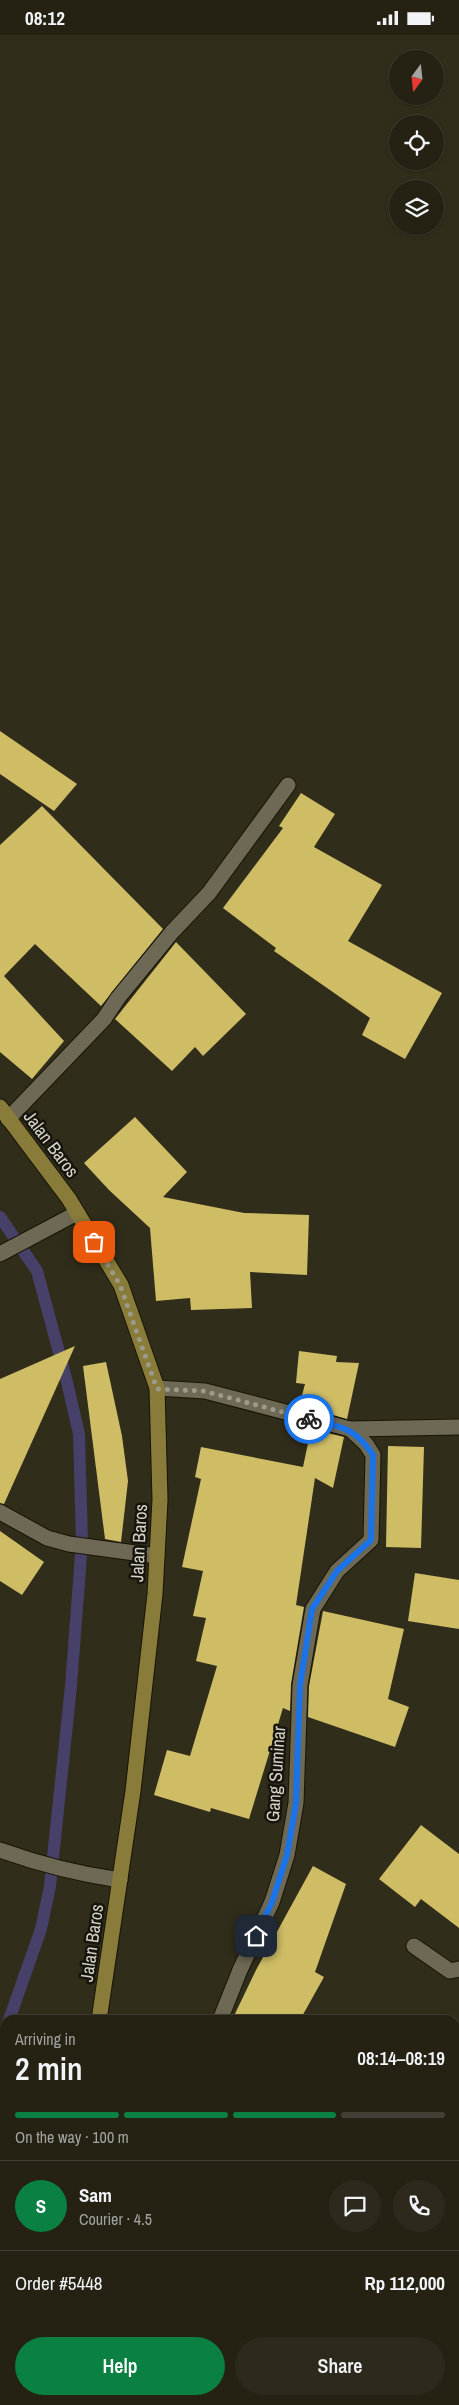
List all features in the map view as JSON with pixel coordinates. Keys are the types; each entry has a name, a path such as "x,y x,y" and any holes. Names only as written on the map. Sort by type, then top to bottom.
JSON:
{"main road":[{"name":"Jalan Baros","path":"4,1113 68,1199 120,1285 157,1389 160,1500 155,1594 133,1791 100,2015"}],"street":[{"path":"4,1113 104,1019 118,998 172,932 209,893 288,785"},
{"path":"1,1254 76,1213"},
{"path":"157,1389 204,1391 350,1429 459,1427"},
{"name":"Gang Suminar","path":"222,2015 240,1970 272,1902 287,1855 296,1803 300,1685 312,1609 337,1571 371,1540 373,1455 366,1444 350,1429"},
{"path":"0,1512 47,1538 69,1544 157,1556"},
{"path":"0,1850 34,1862 81,1874 120,1880"},
{"path":"414,1946 450,1971 459,1969"}],"building":[{"path":"0,731 77,784 54,811 0,774"},
{"path":"301,793 335,814 314,847 382,885 348,941 442,993 405,1059 362,1035 370,1018 274,951 276,948 223,908 283,828 279,826"},
{"path":"42,806 163,929 101,1006 35,944 4,976 64,1041 32,1079 0,1052 0,845"},
{"path":"176,942 246,1014 203,1056 195,1047 172,1071 115,1019"},
{"path":"135,1117 187,1172 163,1197 244,1213 309,1215 307,1275 250,1272 252,1308 191,1310 190,1298 156,1301 150,1228 109,1190 84,1163"},
{"path":"75,1346 4,1504 0,1503 0,1379"},
{"path":"299,1351 337,1356 336,1362 359,1363 347,1419 300,1403 305,1384 296,1383"},
{"path":"106,1362 122,1436 128,1481 121,1542 105,1539 83,1366"},
{"path":"311,1429 344,1437 333,1488 315,1478 296,1605 304,1607 291,1684 290,1711 283,1708 249,1819 211,1808 210,1812 154,1795 167,1750 190,1756 217,1666 196,1661 206,1618 193,1616 203,1571 182,1567 201,1479 195,1477 201,1447 303,1467"},
{"path":"388,1446 424,1447 421,1548 386,1547"},
{"path":"0,1531 44,1562 22,1595 0,1581"},
{"path":"415,1573 459,1580 459,1629 408,1621"},
{"path":"323,1611 404,1629 388,1699 409,1707 395,1747 308,1717 309,1686"},
{"path":"421,1825 459,1854 459,1928 421,1899 415,1907 379,1879"},
{"path":"313,1866 346,1884 315,1972 324,1977 303,2015 234,2015 256,1970"}],"waterway":[{"path":"0,1217 37,1271 67,1382 79,1434 82,1542 71,1686 50,1886 41,1929 11,2015"}],"way so far":[{"path":"94,1242 120,1285 150,1364 157,1389 204,1391 309,1419"}],"route":[{"path":"256,1936 272,1902 287,1855 296,1803 300,1685 312,1609 337,1571 371,1540 373,1455 366,1444 350,1429 309,1419"}]}
